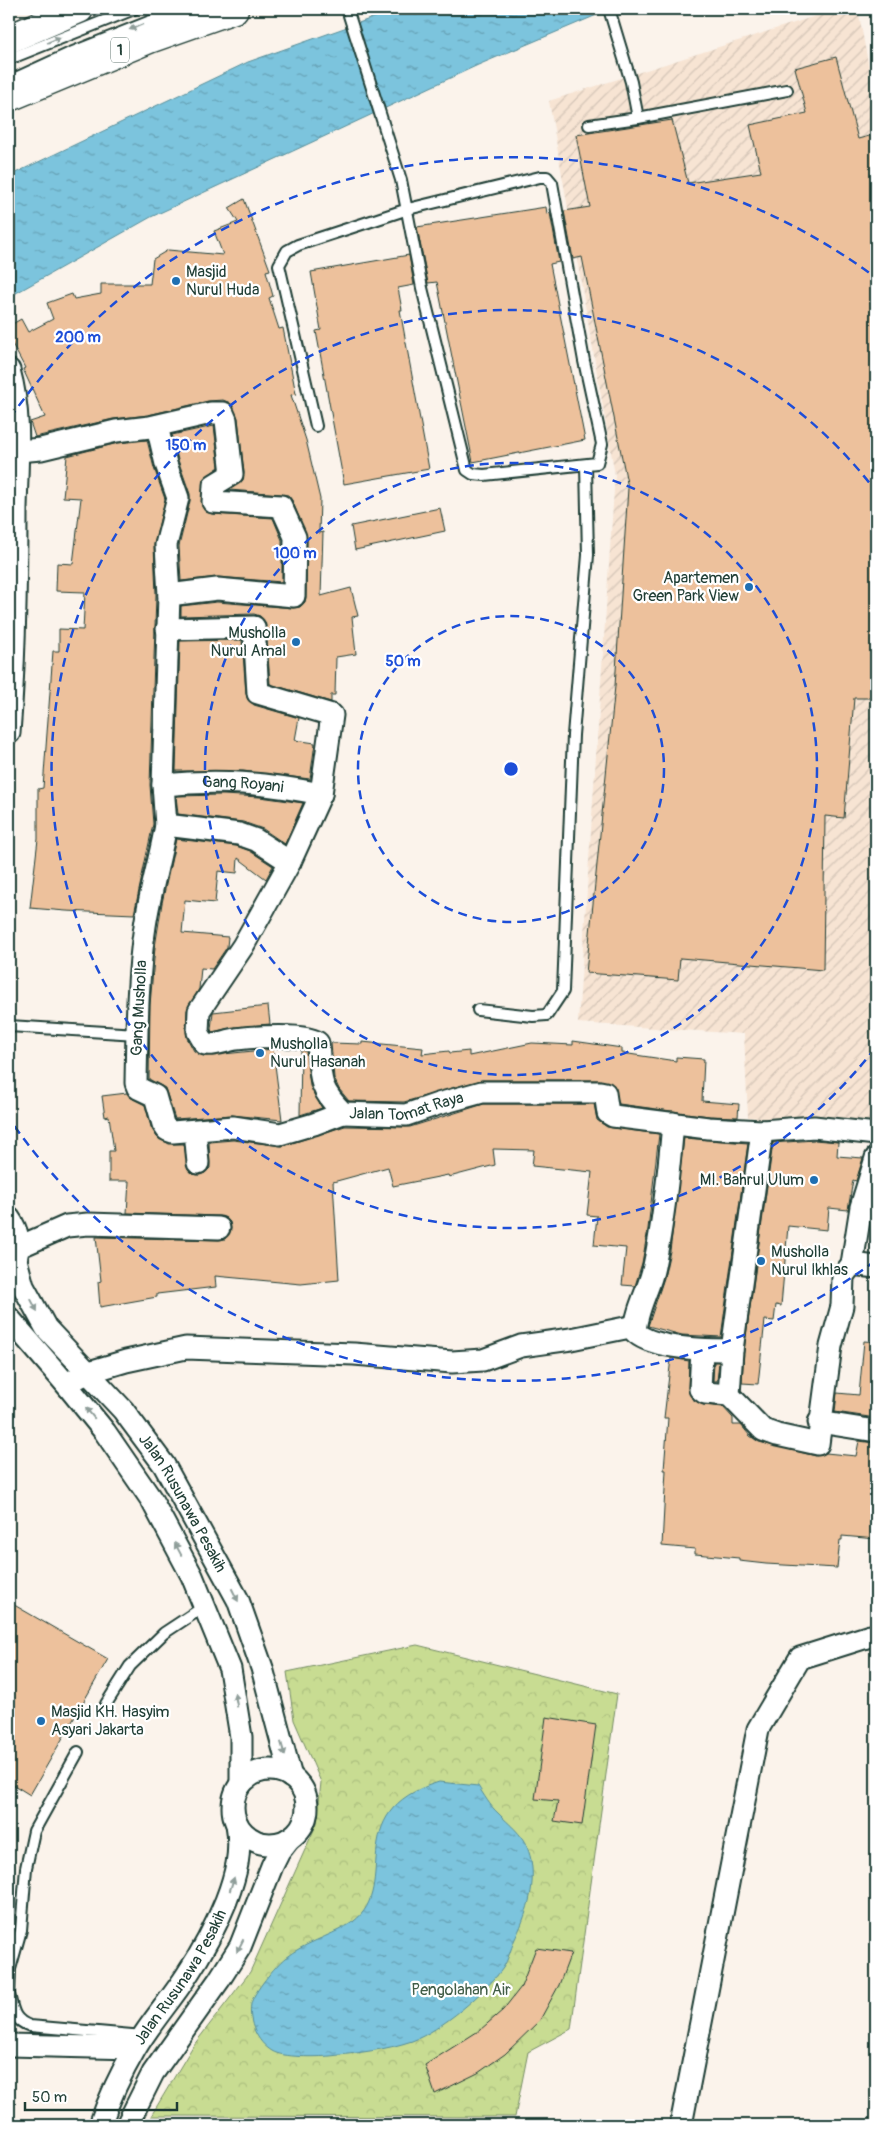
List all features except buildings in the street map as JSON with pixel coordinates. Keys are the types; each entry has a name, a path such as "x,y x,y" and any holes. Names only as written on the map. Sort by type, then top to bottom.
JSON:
{"highway":[{"path":"9,39 79,9"},
{"name":"1","path":"9,96 149,39 234,9"}],"street":[{"path":"9,370 17,408 18,451 13,686 9,733"},
{"path":"18,451 41,449 116,431 157,426 211,413 222,413 226,420 232,474 214,485 213,502 281,506 295,537 294,596 217,589 169,595"},
{"name":"Gang Musholla","path":"157,426 166,464 178,498 166,545 169,595 163,785 166,825 160,859 150,892 140,960 136,1085 155,1096 163,1124 167,1130 233,1127 280,1134 343,1113"},
{"name":"Jalan Tomat Raya","path":"167,629 254,627 258,693 332,715 322,794 290,862 242,946 200,1011 198,1032 201,1040 209,1044 236,1039 303,1037 315,1040 318,1044 322,1086 328,1098 343,1113 406,1115 482,1092 587,1091 604,1092 608,1113 613,1116 708,1128 762,1131 814,1127 876,1134"},
{"name":"Gang Royani","path":"163,785 214,781 254,782 322,794"},
{"path":"166,825 239,834 256,840 290,862"},
{"path":"673,1123 667,1186 654,1268 635,1326 635,1332 644,1339 669,1345 702,1350 732,1350"},
{"path":"195,1130 198,1163"},
{"path":"729,1395 732,1350 762,1131"},
{"path":"702,1350 700,1390 705,1393 729,1395 763,1430 818,1444 819,1422 831,1346 842,1306 844,1276 852,1264 861,1207 876,1158"},
{"name":"Jalan Rusunawa Pesakih","path":"9,1218 15,1226 15,1259 23,1286 46,1328 123,1410 164,1465 238,1600 262,1668 291,1777"},
{"path":"15,1259 68,1226 88,1224 218,1228"},
{"path":"852,1264 876,1267"},
{"name":"Jalan Rusunawa Pesakih","path":"9,1318 66,1384 104,1432 151,1499 192,1576 231,1677 241,1737 241,1784"},
{"path":"66,1384 89,1372 126,1361 186,1348 354,1354 452,1362 483,1360 521,1346 571,1339 635,1326"},
{"path":"819,1422 876,1431"},
{"path":"681,2125 758,1729 800,1658 870,1636 876,1636"},
{"path":"269,1770 291,1777 303,1791 307,1808 302,1826 289,1839 278,1843 266,1844 254,1840 244,1833 234,1816 234,1799 241,1784 254,1774 269,1770"},
{"name":"Jalan Rusunawa Pesakih","path":"100,2125 107,2105 140,2042 186,1977 212,1934 232,1884 239,1856 240,1842 237,1824"},
{"name":"Jalan Rusunawa Pesakih","path":"128,2125 153,2073 219,1980 240,1946 272,1866 279,1852 289,1839"},
{"path":"9,2045 140,2042"}],"lane":[{"path":"9,59 134,9"},
{"path":"9,81 68,54 181,9"},
{"path":"609,9 618,36 638,118"},
{"path":"316,426 279,265 287,252 298,245 408,209 546,177 552,183 584,361 602,444 597,464 484,475 473,474 467,470 422,288 408,209 392,146 348,12"},
{"path":"589,125 638,118 787,90"},
{"path":"478,1010 533,1016 547,1015 563,992 573,735 588,555 586,464"},
{"path":"9,1026 137,1034"},
{"path":"106,1704 130,1666 164,1633 204,1606"},
{"path":"78,1752 34,1831 26,1868 21,1930 10,1969 9,1994 14,2012 20,2022 30,2026 140,2042"}],"shaded area":[{"name":"Apartemen Green Park View","path":"838,9 858,9 876,106 876,1130 748,1117 744,1034 578,1023 615,475 549,101"}],"green space":[{"name":"Pengolahan Air","path":"417,1645 617,1694 571,2029 528,2052 515,2117 151,2116 193,2046 250,1972 317,1823 321,1782 294,1720 287,1672"}],"water":[{"path":"398,9 611,9 478,65 151,217 9,297 9,176 248,62"},
{"path":"439,1782 478,1786 492,1807 523,1839 529,1852 532,1881 529,1902 503,1968 486,1988 462,2010 436,2029 412,2041 382,2049 330,2056 292,2056 272,2051 258,2037 252,2024 251,2004 260,1986 285,1958 300,1948 348,1925 364,1911 372,1893 380,1832 390,1812 408,1795"}],"place":[{"name":"Masjid Nurul Huda","path":"176,281"},
{"name":"Apartemen Green Park View","path":"749,587"},
{"name":"Musholla Nurul Amal","path":"296,642"},
{"name":"Musholla Nurul Hasanah","path":"260,1053"},
{"name":"MI. Bahrul Ulum","path":"814,1180"},
{"name":"Musholla Nurul Ikhlas","path":"761,1261"},
{"name":"Masjid KH. Hasyim Asyari Jakarta","path":"41,1721"}]}
